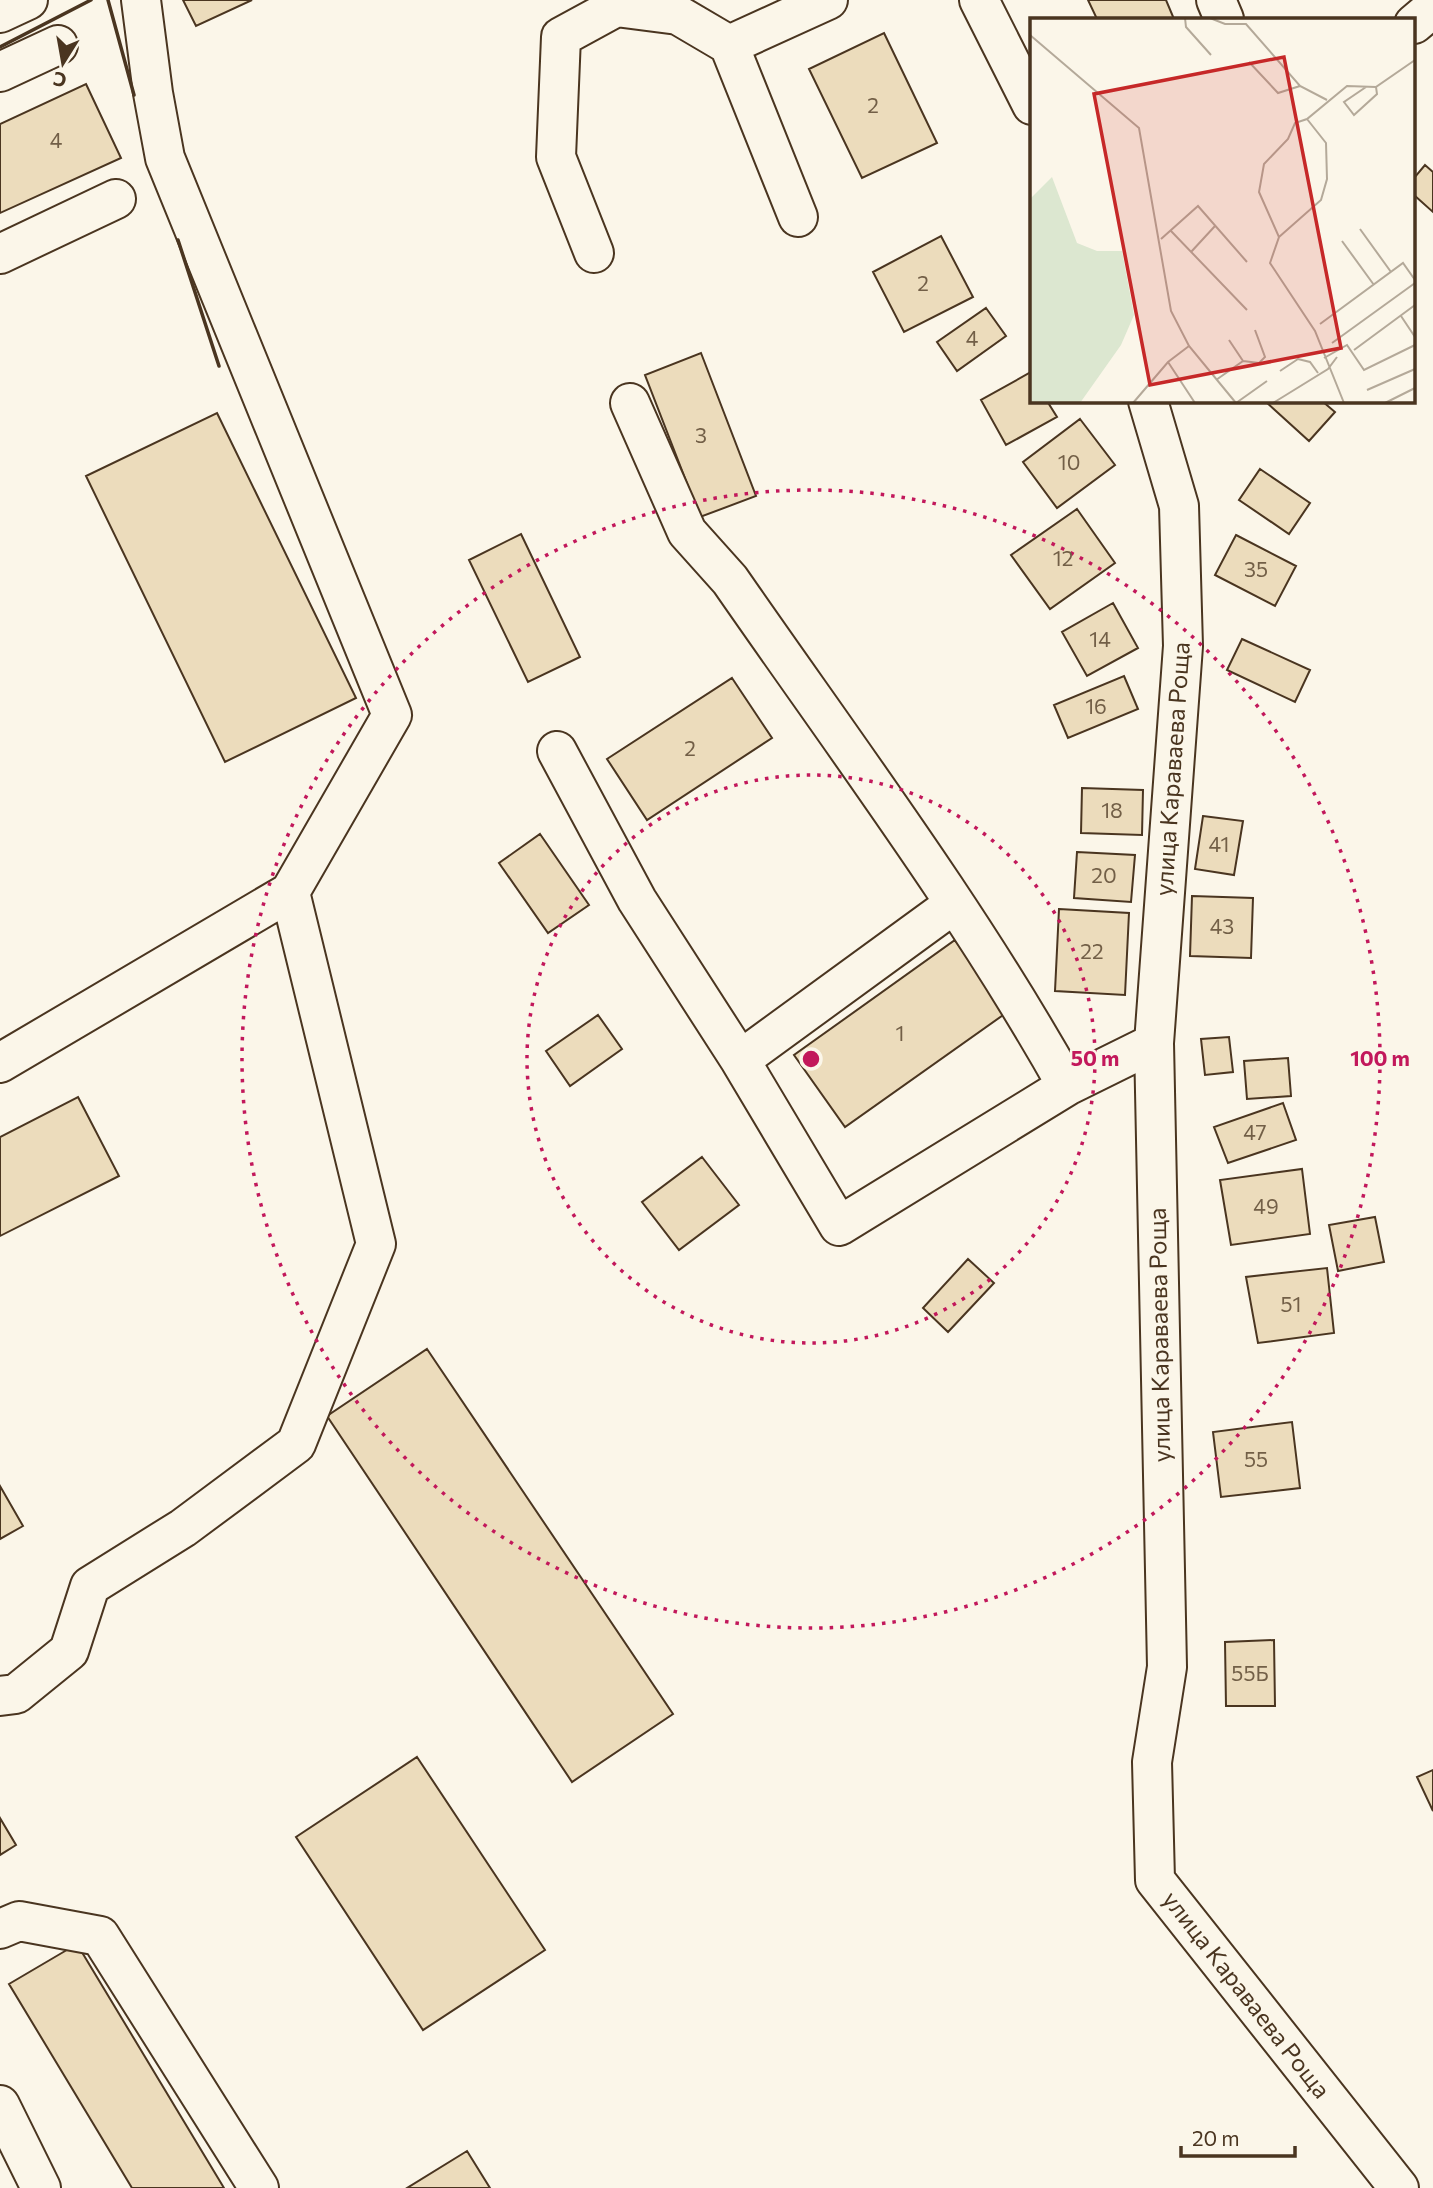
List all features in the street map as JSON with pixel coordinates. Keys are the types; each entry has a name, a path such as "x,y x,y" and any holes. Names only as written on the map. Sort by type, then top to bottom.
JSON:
{"street":[{"path":"0,13 28,0"},
{"path":"0,1063 290,892 392,715 165,158 153,93 141,0"},
{"path":"729,45 828,0"},
{"path":"979,0 1030,100"},
{"path":"1216,0 1224,18"},
{"path":"594,253 556,157 561,37 616,7 678,15 729,45 798,217"},
{"path":"1416,22 1433,8"},
{"path":"0,72 58,45"},
{"path":"0,254 116,199"},
{"name":"улица Караваева Роща","path":"1147,402 1179,506 1183,646 1154,1043 1167,1667 1152,1762 1155,1880 1399,2188"},
{"path":"631,404 687,532 730,580 954,904 1067,1086"},
{"path":"557,751 637,900 740,1059 839,1226 1067,1086 1154,1043"},
{"path":"0,1696 16,1693 69,1651 90,1586 183,1528 296,1444 376,1244 290,892"},
{"path":"740,1059 954,904"},
{"path":"0,1929 19,1921 100,1936 259,2188"},
{"path":"0,2105 41,2188"}],"building":[{"path":"183,0 252,0 196,26"},
{"path":"1088,0 1166,0 1174,18 1097,18"},
{"path":"884,33 937,143 862,178 809,69"},
{"path":"86,84 121,158 0,213 0,124"},
{"path":"1425,165 1433,172 1433,212 1416,197 1416,176"},
{"path":"941,236 973,297 904,332 873,272"},
{"path":"986,308 1006,336 957,371 937,342"},
{"path":"701,353 756,496 700,517 645,375"},
{"path":"1030,373 1030,402 1048,402 1057,417 1006,445 981,400"},
{"path":"1266,402 1323,402 1335,412 1309,441"},
{"path":"217,413 356,698 225,762 86,476"},
{"path":"1080,419 1115,465 1057,508 1023,462"},
{"path":"1260,469 1310,503 1289,534 1239,500"},
{"path":"1077,509 1115,563 1050,609 1011,555"},
{"path":"521,534 580,657 528,682 469,560"},
{"path":"1236,535 1296,566 1275,606 1215,575"},
{"path":"1113,603 1138,648 1087,676 1062,632"},
{"path":"1242,639 1310,670 1295,702 1227,670"},
{"path":"1124,676 1138,709 1068,738 1054,705"},
{"path":"732,678 772,738 647,820 607,759"},
{"path":"1082,788 1143,790 1142,835 1081,833"},
{"path":"1203,816 1243,821 1234,875 1195,869"},
{"path":"540,834 589,905 548,933 499,863"},
{"path":"1077,852 1135,855 1131,902 1074,898"},
{"path":"1192,896 1253,898 1251,958 1190,956"},
{"path":"1059,909 1129,913 1125,995 1055,991"},
{"path":"955,940 1006,1013 845,1127 794,1055"},
{"path":"598,1015 622,1049 570,1086 546,1051"},
{"path":"1229,1037 1233,1072 1205,1075 1201,1039"},
{"path":"1288,1058 1291,1096 1247,1099 1244,1061"},
{"path":"78,1097 119,1176 0,1236 0,1137"},
{"path":"1283,1103 1296,1140 1228,1163 1214,1127"},
{"path":"702,1157 739,1205 679,1250 642,1202"},
{"path":"1302,1169 1310,1234 1231,1245 1220,1180"},
{"path":"1375,1217 1384,1262 1338,1271 1329,1225"},
{"path":"968,1259 994,1283 948,1332 923,1308"},
{"path":"1327,1268 1334,1333 1258,1343 1246,1277"},
{"path":"427,1349 673,1714 572,1782 327,1416"},
{"path":"1292,1422 1300,1488 1221,1497 1213,1432"},
{"path":"0,1486 23,1526 0,1539"},
{"path":"1274,1640 1275,1706 1226,1706 1225,1642"},
{"path":"417,1757 545,1950 423,2030 296,1837"},
{"path":"1433,1770 1433,1811 1417,1777"},
{"path":"0,1818 16,1845 0,1855"},
{"path":"77,1944 224,2188 132,2188 9,1984"},
{"path":"467,2151 490,2188 407,2188"}],"wall":[{"path":"0,47 91,0"},
{"path":"108,0 134,95"},
{"path":"178,240 219,366"}]}
